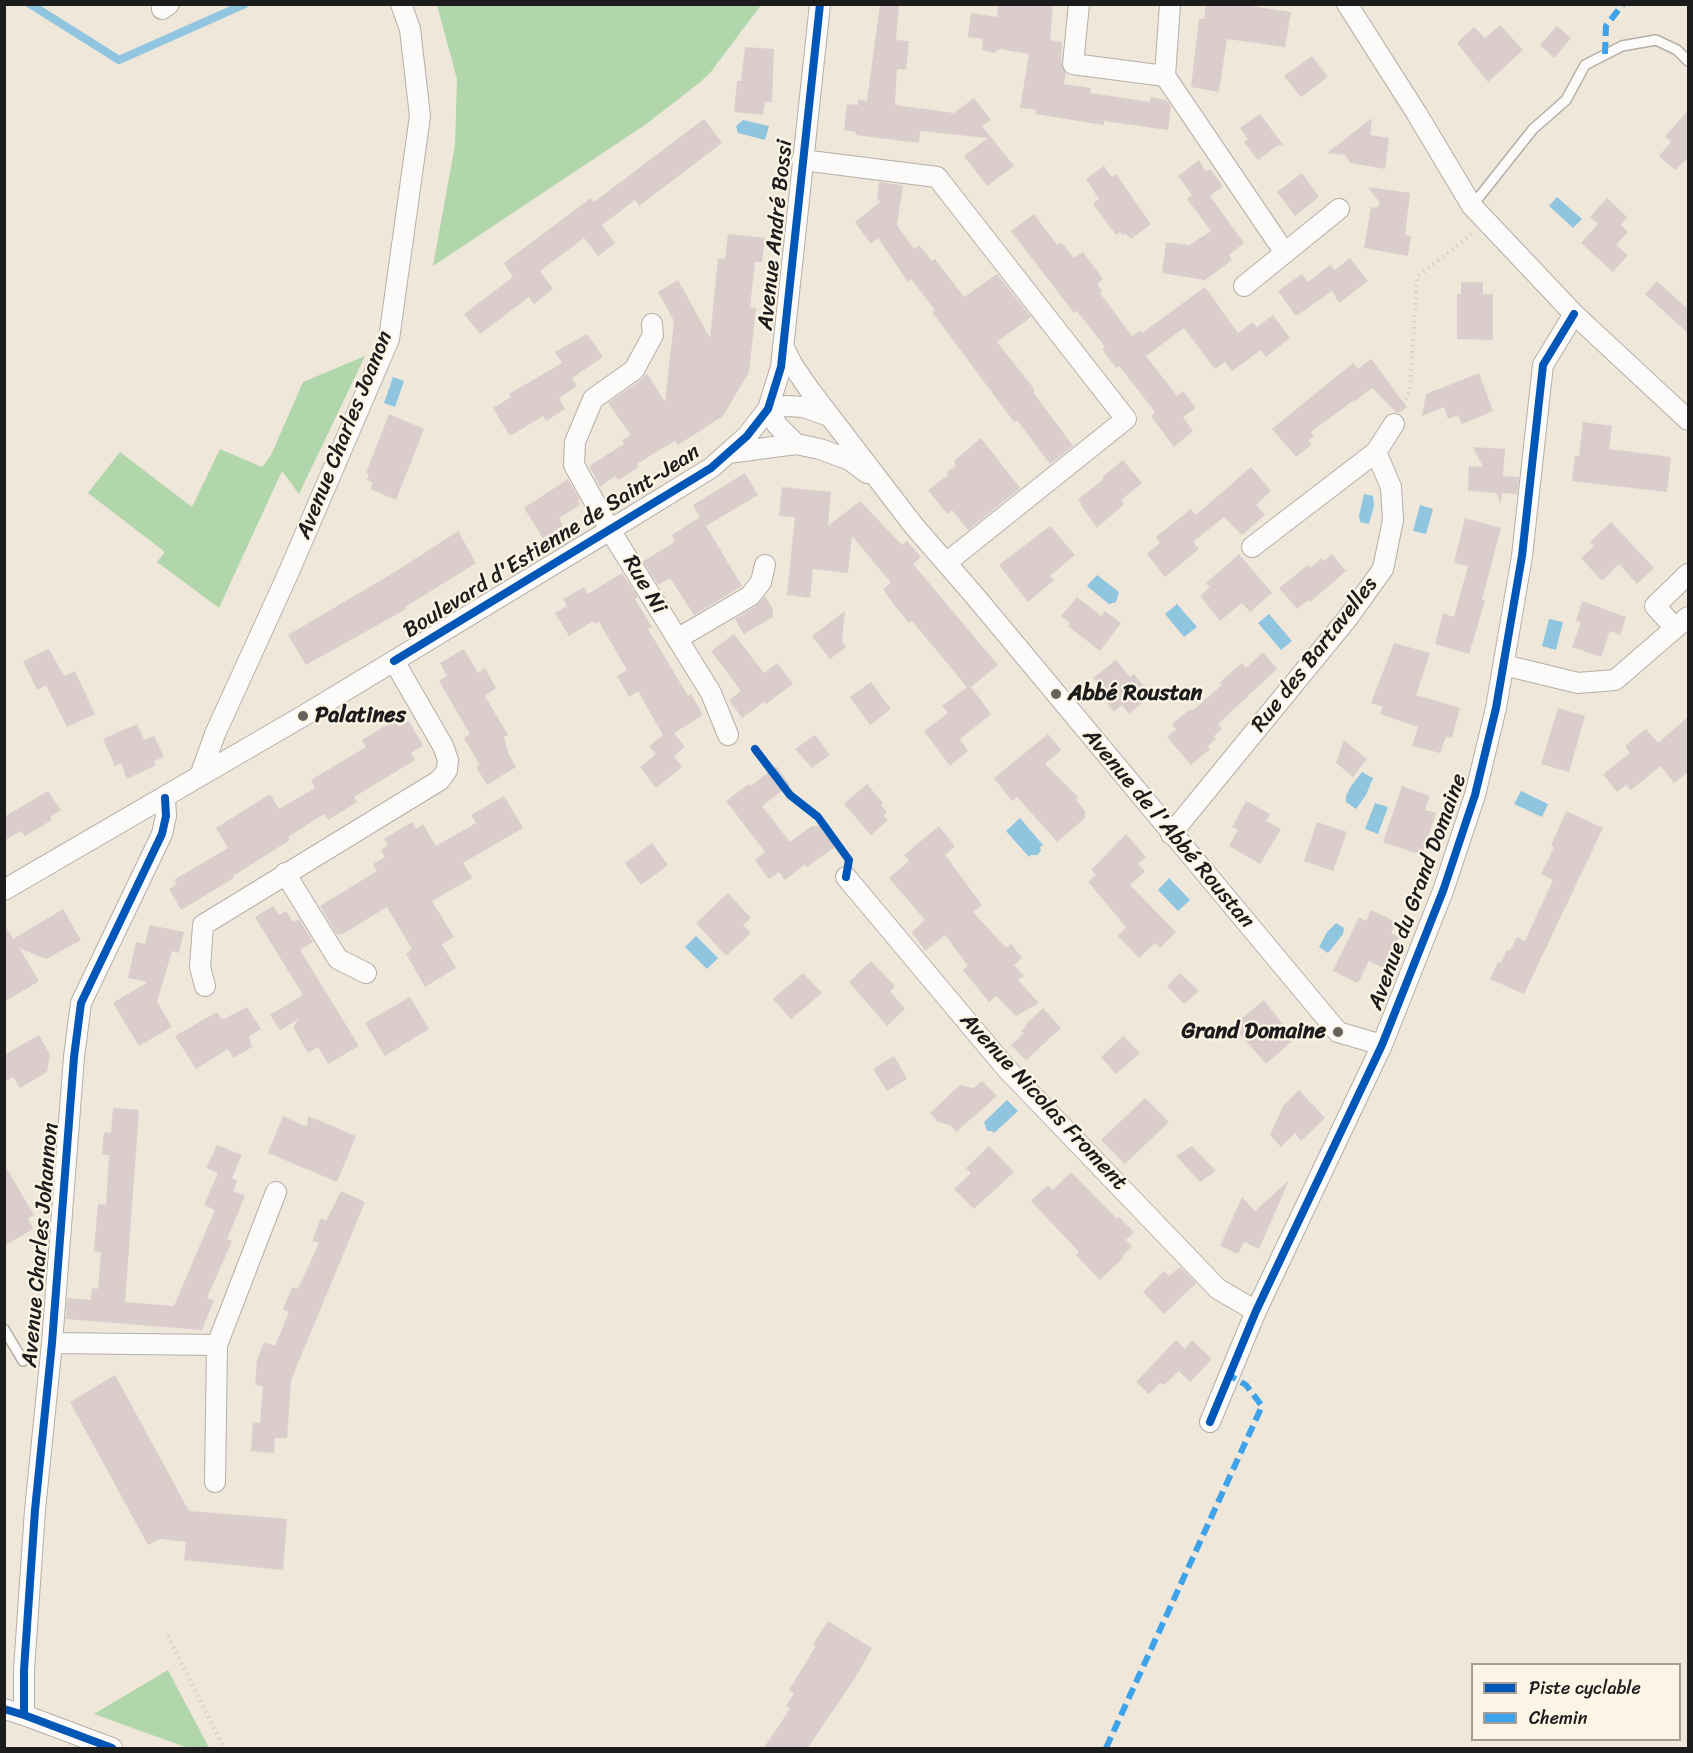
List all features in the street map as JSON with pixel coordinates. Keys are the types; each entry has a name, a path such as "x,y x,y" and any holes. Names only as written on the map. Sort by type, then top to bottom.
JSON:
{"street":[{"name":"Avenue Charles Joanon","path":"200,776 215,734 288,574 389,339 420,116 410,29 402,4"},
{"name":"Avenue André Bossi","path":"728,453 747,436 768,409 781,367 820,4"},
{"path":"1079,4 1073,64 1165,76"},
{"path":"1170,4 1165,76 1285,253"},
{"path":"1347,4 1472,206 1574,314 1689,420"},
{"path":"802,160 937,177 1126,419 946,562"},
{"path":"1244,286 1339,209"},
{"name":"Avenue du Grand Domaine","path":"1210,1422 1256,1311 1382,1046 1443,891 1475,795 1504,665 1522,556 1544,365 1574,314"},
{"name":"Rue Ni","path":"652,324 653,335 634,370 593,399 587,418 575,441 574,465 610,530 711,693 728,735"},
{"name":"Avenue de l'Abbé Roustan","path":"783,346 798,373 877,480 1338,1032 1382,1046"},
{"path":"796,444 777,426 768,409 786,406 804,407 830,417"},
{"path":"1252,547 1376,452 1394,424"},
{"name":"Avenue de l'Abbé Roustan","path":"728,453 796,444 820,449 850,460 877,480"},
{"name":"Rue des Bartavelles","path":"1171,834 1347,619 1383,569 1393,520 1391,487 1376,452"},
{"name":"Boulevard d'Estienne de Saint-Jean","path":"4,890 303,717 711,468 728,453"},
{"name":"Rue Ni","path":"677,639 750,596 761,582 765,565"},
{"path":"1504,665 1578,684 1615,680 1682,622 1655,606 1689,574"},
{"path":"205,986 200,967 203,925 426,789 440,780 447,770 448,760 443,746 393,661"},
{"name":"Avenue Charles Johannon","path":"24,1715 24,1670 35,1510 52,1343 74,1057 81,1003 162,834 166,816 165,798"},
{"path":"285,873 338,959 366,973"},
{"name":"Avenue Nicolas Froment","path":"846,877 1006,1068 1218,1289 1256,1311"},
{"path":"215,1482 217,1345 276,1192"},
{"path":"52,1343 217,1345"},
{"path":"4,1709 112,1749"}],"lane":[{"path":"1472,206 1533,129 1566,100 1585,64 1622,46 1656,40 1677,50 1689,61"},
{"path":"4,1329 22,1362"}],"path":[{"path":"1394,424 1410,390 1417,277 1486,222"},
{"path":"168,1636 224,1749"}],"green space":[{"path":"437,4 761,5 710,73 699,83 645,125 433,266 455,145 457,79"},
{"path":"365,356 299,494 282,471 219,608 157,562 165,552 88,493 120,452 192,507 220,449 262,467 271,455 303,382"},
{"path":"168,1670 209,1748 188,1748 94,1714"}],"water":[{"path":"743,120 769,126 765,140 738,133 736,126"},
{"path":"1557,197 1582,219 1573,228 1549,206"},
{"path":"393,377 404,381 395,407 384,403"},
{"path":"1364,494 1373,496 1374,506 1369,524 1360,522 1359,516"},
{"path":"1420,505 1433,509 1426,534 1413,531"},
{"path":"1097,575 1119,592 1116,602 1109,604 1087,586"},
{"path":"1177,604 1197,627 1184,637 1165,614"},
{"path":"1269,614 1292,641 1281,650 1258,623"},
{"path":"1549,619 1563,622 1556,650 1542,646"},
{"path":"1362,772 1373,778 1366,795 1356,809 1346,802 1346,796"},
{"path":"1521,791 1548,804 1542,817 1514,804"},
{"path":"1375,803 1388,807 1378,834 1365,829"},
{"path":"1020,818 1043,845 1037,855 1029,857 1006,831"},
{"path":"1169,878 1190,900 1178,911 1158,890"},
{"path":"1336,923 1344,928 1343,934 1328,953 1319,947 1327,932"},
{"path":"696,936 718,958 707,969 685,947"},
{"path":"1007,1100 1018,1111 994,1133 987,1131 984,1122"}],"building":[{"path":"880,4 899,4 896,40 909,41 906,70 897,69 895,105 954,113 974,98 991,120 982,126 1014,166 987,186 964,156 988,138 920,131 919,143 856,135 856,132 844,130 847,104 858,105 858,100 867,101"},
{"path":"998,4 1053,4 1050,40 1062,42 1061,63 1066,73 1064,84 1091,88 1090,93 1150,102 1151,97 1166,100 1171,106 1168,130 1104,121 1104,125 1035,114 1036,109 1020,108 1029,54 1000,49 994,53 982,50 983,39 968,37 971,13 997,17"},
{"path":"1206,4 1236,4 1291,12 1285,47 1227,39 1219,92 1191,87 1199,19 1204,19"},
{"path":"1500,25 1523,50 1488,82 1457,43 1474,27 1485,38"},
{"path":"1557,26 1571,38 1554,58 1540,45"},
{"path":"745,47 774,49 772,102 765,102 763,115 734,112 737,81 741,81"},
{"path":"1312,56 1328,77 1301,97 1284,76"},
{"path":"1689,110 1689,157 1675,170 1659,156 1671,142 1665,136"},
{"path":"1260,114 1284,146 1278,145 1258,160 1244,142 1248,139 1240,128"},
{"path":"1372,118 1370,135 1389,138 1385,169 1350,163 1345,155 1327,153"},
{"path":"704,119 722,143 639,206 635,200 602,225 615,243 598,256 584,238 540,271 553,289 534,304 529,297 480,334 464,314 513,277 504,263 591,198 594,202"},
{"path":"1199,160 1206,172 1210,169 1223,186 1210,196 1244,243 1229,255 1232,260 1205,280 1162,273 1166,242 1189,245 1211,231 1187,199 1192,195 1178,176"},
{"path":"1104,166 1112,177 1116,174 1151,224 1131,239 1120,232 1116,235 1093,204 1099,199 1086,179"},
{"path":"1302,173 1319,197 1295,216 1277,192"},
{"path":"879,182 903,185 897,225 914,249 919,245 932,261 935,259 964,297 997,274 1031,317 997,342 1035,390 1033,392 1073,446 1050,464 1017,420 1014,422 932,312 935,310 911,279 908,282 878,238 871,244 855,222 880,202 877,198"},
{"path":"1368,187 1410,193 1405,235 1411,236 1408,256 1364,248 1371,207 1377,208 1380,203"},
{"path":"1607,198 1627,217 1621,225 1628,232 1616,245 1628,255 1613,272 1581,243 1598,224 1590,217"},
{"path":"1034,214 1057,245 1061,242 1074,258 1083,252 1103,279 1097,284 1102,291 1100,293 1132,336 1140,330 1142,333 1205,287 1238,333 1253,322 1257,327 1273,315 1290,338 1266,357 1261,350 1232,371 1225,362 1215,369 1184,328 1146,356 1177,396 1183,391 1196,408 1183,417 1193,431 1174,447 1151,416 1155,412 1119,366 1116,368 1102,349 1105,347 1077,311 1074,313 1011,231"},
{"path":"728,234 765,238 762,262 755,262 750,307 756,308 749,372 723,416 678,445 675,441 656,452 637,464 639,467 618,480 615,476 600,487 589,466 624,444 622,440 631,435 608,403 641,380 647,373 665,402 674,321 658,292 678,280 710,338 718,258 725,259"},
{"path":"1350,258 1368,281 1339,303 1332,291 1296,316 1278,291 1302,274 1308,282 1330,265 1335,270"},
{"path":"1657,281 1689,310 1689,334 1645,294"},
{"path":"1461,282 1483,282 1483,294 1493,294 1493,340 1457,339 1457,294 1461,294"},
{"path":"587,334 603,357 572,378 577,386 559,398 565,409 546,421 543,416 510,436 493,408 511,397 509,394 562,363 555,352"},
{"path":"1371,359 1407,407 1399,413 1396,412 1372,388 1311,432 1314,436 1309,440 1311,445 1296,457 1272,429 1353,363 1358,369"},
{"path":"1479,373 1493,411 1462,424 1458,415 1448,419 1444,407 1422,416 1426,394"},
{"path":"389,414 424,429 396,500 370,489 373,483 367,480 369,474 366,473"},
{"path":"1583,422 1612,426 1609,449 1671,457 1667,492 1572,481 1575,456 1579,456"},
{"path":"981,438 1020,488 968,530 952,510 947,514 928,490 948,475 947,472 956,466 954,461"},
{"path":"1473,447 1505,449 1503,476 1519,477 1517,494 1502,493 1501,504 1496,493 1468,491 1469,466 1483,467"},
{"path":"1123,460 1142,483 1121,500 1124,504 1097,528 1078,499 1104,479 1102,477"},
{"path":"1251,467 1271,491 1256,505 1265,515 1242,535 1224,517 1193,542 1199,549 1165,577 1147,554 1160,543 1156,537 1191,509 1196,515"},
{"path":"745,473 758,495 706,526 742,586 694,615 670,578 658,585 643,561 675,542 672,535 700,517 693,505"},
{"path":"568,479 580,500 578,501 580,505 559,518 563,526 543,538 524,508"},
{"path":"782,487 831,492 828,526 860,501 902,545 907,541 921,557 913,564 998,665 971,687 991,714 960,739 968,751 950,766 924,731 948,713 942,706 967,687 912,621 909,623 895,606 883,589 891,583 888,579 890,578 887,578 852,536 848,573 813,569 810,598 787,595 795,517 779,516"},
{"path":"1465,518 1501,528 1482,600 1485,601 1469,654 1435,644 1443,613 1454,617 1468,566 1454,563"},
{"path":"1611,522 1654,568 1637,584 1619,564 1602,581 1581,558 1594,546 1590,542"},
{"path":"1050,526 1075,555 1050,576 1054,580 1028,602 999,565"},
{"path":"458,531 476,563 405,607 406,609 306,665 288,635 395,572"},
{"path":"1239,554 1272,593 1250,612 1242,603 1220,621 1200,596 1210,587 1206,583"},
{"path":"1332,554 1346,571 1310,602 1308,600 1297,609 1279,588 1308,565 1310,568 1322,558 1324,561"},
{"path":"622,573 638,597 635,599 652,627 648,629 688,696 691,694 703,715 674,733 685,747 674,756 682,767 656,788 640,767 656,754 649,746 663,735 638,691 629,697 617,676 627,670 599,622 595,624 593,621 569,636 555,613 567,606 563,599 584,587 588,594"},
{"path":"765,596 773,609 773,617 744,634 735,619 756,606"},
{"path":"1077,597 1101,616 1105,611 1121,623 1100,651 1068,626 1070,623 1061,616"},
{"path":"1582,601 1626,617 1620,635 1610,631 1601,657 1572,647 1581,623 1576,621"},
{"path":"845,611 842,641 846,647 830,659 812,636"},
{"path":"734,634 764,673 777,663 793,684 742,718 729,700 741,691 711,651"},
{"path":"1394,643 1430,653 1416,695 1460,708 1452,738 1446,737 1440,753 1412,746 1418,727 1380,714 1383,707 1371,703"},
{"path":"49,649 64,676 75,671 95,714 67,727 46,685 37,690 23,661"},
{"path":"464,649 478,673 485,668 496,688 485,696 508,735 504,737 508,753 516,767 487,785 476,767 480,765 464,738 470,734 439,681 447,676 440,663"},
{"path":"1263,652 1277,669 1218,724 1222,729 1213,737 1216,739 1208,746 1210,749 1191,765 1167,737 1176,729 1172,724 1190,709 1192,711 1222,685 1220,682 1242,663 1246,668"},
{"path":"1116,660 1130,677 1134,674 1151,695 1129,714 1122,705 1114,712 1100,694 1104,691 1093,678"},
{"path":"871,682 891,709 870,725 850,697"},
{"path":"1558,708 1585,716 1569,772 1541,764"},
{"path":"1689,716 1689,771 1674,783 1661,766 1631,790 1626,785 1617,792 1603,774 1630,753 1625,746 1646,729 1658,743"},
{"path":"395,720 399,727 409,721 423,746 411,753 415,760 354,797 357,802 328,820 324,814 288,837 290,840 233,876 234,878 181,910 169,889 177,884 174,880 228,848 216,828 270,794 279,809 315,788 311,780 366,747 362,740"},
{"path":"137,724 144,740 154,736 164,757 154,761 156,765 127,779 121,763 115,766 103,739"},
{"path":"1048,734 1061,750 1045,764 1078,797 1076,800 1085,811 1085,818 1057,842 1017,797 1012,801 994,778"},
{"path":"815,735 830,755 812,768 795,749"},
{"path":"1344,740 1367,759 1353,777 1336,763"},
{"path":"776,766 790,785 762,806 790,842 812,826 820,826 835,847 807,867 805,864 785,880 779,872 769,879 755,860 765,852 726,801 749,784 751,786"},
{"path":"867,784 883,803 881,805 887,812 883,816 888,820 871,835 844,804"},
{"path":"1402,786 1430,796 1425,810 1436,813 1422,855 1383,842"},
{"path":"48,791 61,810 50,817 52,820 25,836 21,831 4,841 4,817"},
{"path":"504,796 523,828 463,863 472,878 432,901 454,937 442,944 456,968 425,987 406,954 412,949 387,907 341,935 340,933 337,935 320,906 377,871 373,864 385,857 381,850 388,845 384,839 412,822 416,829 423,824 436,846 476,823 471,815"},
{"path":"1246,801 1270,814 1266,821 1281,829 1260,864 1229,846 1238,830 1232,827"},
{"path":"1566,811 1603,828 1524,994 1490,979 1498,962 1501,963 1517,937 1525,941 1553,880 1541,874 1554,847 1551,846"},
{"path":"1317,822 1347,832 1333,871 1304,861"},
{"path":"939,826 955,846 945,855 982,905 973,912 1006,948 1011,944 1022,958 1014,965 1024,976 1018,980 1039,1003 1016,1016 996,996 989,1002 963,970 968,966 945,935 925,951 912,932 925,920 889,878 909,861 904,855"},
{"path":"1126,834 1146,857 1138,864 1145,871 1130,885 1176,932 1160,948 1155,943 1139,958 1118,936 1126,927 1088,882 1096,875 1091,870"},
{"path":"652,843 668,865 641,885 625,863"},
{"path":"728,893 751,918 743,925 751,933 726,956 696,923"},
{"path":"273,906 279,915 286,911 293,922 299,919 313,942 300,950 359,1046 328,1064 318,1047 308,1053 293,1027 300,1018 280,1030 270,1015 303,995 255,917"},
{"path":"63,909 81,940 46,959 19,948 39,981 4,1002 4,924 13,939"},
{"path":"1371,910 1396,922 1391,933 1399,937 1385,969 1369,961 1358,983 1333,971 1359,917 1366,921"},
{"path":"150,925 184,932 179,953 172,951 157,1002 172,1027 139,1046 113,1003 148,982 128,978 136,942 145,944"},
{"path":"871,961 895,986 890,991 905,1009 887,1026 849,982"},
{"path":"803,973 822,993 791,1019 773,999"},
{"path":"1180,973 1199,991 1184,1004 1167,986"},
{"path":"410,997 429,1029 385,1056 365,1023"},
{"path":"1264,1000 1294,1039 1266,1064 1233,1026"},
{"path":"247,1007 261,1029 249,1036 252,1047 233,1058 228,1049 196,1069 175,1036 217,1012 222,1020"},
{"path":"1043,1008 1061,1028 1026,1060 1011,1045 1024,1033 1021,1031 1027,1026 1025,1025"},
{"path":"39,1035 50,1055 47,1072 20,1088 13,1077 4,1082 4,1055"},
{"path":"1123,1036 1140,1053 1116,1074 1101,1057"},
{"path":"894,1056 907,1079 887,1091 873,1069"},
{"path":"982,1081 997,1096 956,1132 950,1125 938,1122 930,1113 960,1085 974,1088"},
{"path":"1299,1090 1325,1118 1301,1141 1295,1133 1281,1147 1270,1135 1283,1106"},
{"path":"1145,1098 1169,1122 1125,1164 1101,1140"},
{"path":"113,1108 139,1110 125,1302 174,1306 215,1210 204,1205 218,1173 206,1168 217,1145 242,1155 232,1178 237,1181 233,1191 245,1196 227,1239 232,1241 207,1298 214,1300 202,1330 66,1319 67,1298 91,1300 92,1288 98,1289 101,1252 94,1251 98,1204 106,1205 109,1155 102,1155 104,1132 111,1133"},
{"path":"283,1116 307,1127 308,1116 356,1136 337,1182 268,1153"},
{"path":"989,1146 1014,1172 974,1209 954,1189 971,1173 966,1168"},
{"path":"1192,1146 1216,1171 1200,1182 1176,1156"},
{"path":"4,1164 34,1215 28,1218 33,1229 4,1246"},
{"path":"1071,1172 1117,1219 1119,1217 1134,1232 1126,1240 1132,1246 1100,1280 1076,1255 1079,1252 1031,1201 1048,1185 1053,1190"},
{"path":"1289,1180 1259,1249 1244,1242 1238,1254 1220,1246 1242,1197 1255,1211"},
{"path":"341,1191 365,1202 291,1380 287,1438 275,1438 274,1453 251,1451 253,1422 260,1423 263,1386 255,1385 257,1360 264,1342 275,1346 289,1312 283,1309 292,1287 298,1289 319,1243 312,1241 321,1218 326,1221"},
{"path":"1180,1267 1196,1283 1164,1314 1143,1292 1164,1271 1169,1276"},
{"path":"1176,1340 1185,1349 1192,1340 1212,1359 1190,1382 1179,1371 1164,1385 1160,1383 1149,1394 1136,1382"},
{"path":"115,1375 189,1511 287,1519 283,1570 184,1560 186,1542 160,1539 148,1545 70,1402"},
{"path":"828,1621 872,1648 855,1678 807,1749 763,1749 790,1709 786,1706 794,1693 789,1690 816,1646 813,1644"}],"waterway":[{"path":"30,4 119,60 245,4"}],"marked path":[{"path":"1605,54 1606,26 1623,4"},
{"path":"1106,1748 1262,1406 1246,1385 1229,1375"}],"cycle path":[{"path":"394,661 711,468 747,436 768,409 781,367 820,4"},
{"path":"1210,1422 1256,1311 1382,1045 1443,891 1475,795 1496,708 1522,556 1543,365 1574,314"},
{"path":"755,749 790,795 818,817 849,860 846,877"},
{"path":"24,1715 24,1670 35,1510 52,1343 74,1057 81,1003 162,834 166,816 165,798"},
{"path":"4,1709 112,1748"}],"place":[{"name":"Abbé Roustan","path":"1056,694"},
{"name":"Palatines","path":"303,716"},
{"name":"Grand Domaine","path":"1338,1032"}]}
